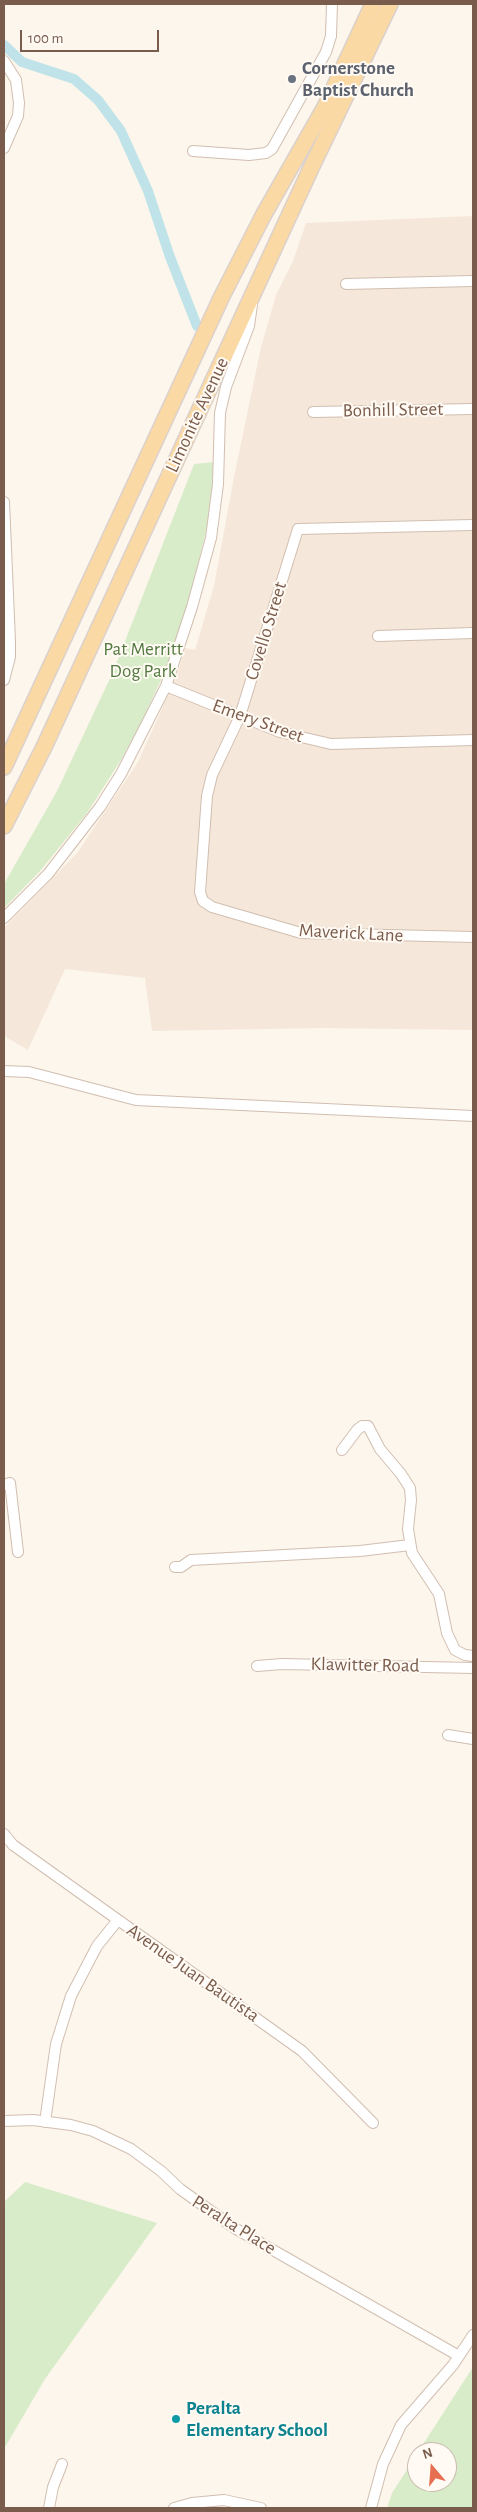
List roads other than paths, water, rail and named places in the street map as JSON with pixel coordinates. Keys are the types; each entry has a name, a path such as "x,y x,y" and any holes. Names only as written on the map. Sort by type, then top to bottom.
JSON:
{"main road":[{"name":"Limonite Avenue","path":"4,767 222,296 264,214 325,107 373,4"},
{"name":"Limonite Avenue","path":"4,826 44,747 255,289 390,4"}],"street":[{"path":"193,150 249,156 266,153 272,149 326,52 330,36 332,4"},
{"path":"4,61 16,80 19,103 18,116 4,148"},
{"path":"346,284 473,281"},
{"path":"4,918 48,874 100,807 121,774 166,686 192,607 211,538 218,484 220,413 226,387 249,326 255,289"},
{"name":"Bonhill Street","path":"313,412 473,409"},
{"path":"4,502 10,641 10,657 4,680"},
{"name":"Covello Street","path":"203,902 200,892 207,796 212,775 240,716 298,529 473,525"},
{"path":"378,636 473,633"},
{"name":"Emery Street","path":"166,686 280,732 331,744 473,740"},
{"name":"Maverick Lane","path":"203,902 221,910 301,933 473,938"},
{"path":"4,1071 29,1072 136,1100 473,1116"},
{"path":"342,1450 362,1426 370,1429 380,1449 410,1488 411,1500 408,1529 410,1545 417,1561 439,1594 450,1640 455,1650 473,1656"},
{"path":"4,1485 10,1483 18,1552"},
{"path":"175,1567 182,1567 191,1560 360,1551 410,1545"},
{"path":"460,1667 462,1653"},
{"name":"Klawitter Road","path":"257,1666 282,1664 473,1668"},
{"path":"448,1735 473,1739"},
{"name":"Avenue Juan Bautista","path":"4,1834 13,1845 302,2051 373,2123"},
{"path":"45,2122 56,2044 71,1996 97,1946 118,1920"},
{"name":"Peralta Place","path":"4,2121 45,2122 93,2131 130,2149 161,2171 187,2195 236,2229 459,2356"},
{"path":"371,2508 383,2464 401,2425 459,2356 473,2335"},
{"path":"49,2508 53,2486 62,2464"},
{"path":"174,2508 192,2503 224,2500 261,2508"}],"waterway":[{"path":"4,45 22,62 74,79 98,100 121,131 148,191 170,257 197,326"}],"place":[{"name":"Cornerstone Baptist Church","path":"292,79"},
{"name":"Peralta Elementary School","path":"176,2419"}],"park label":[{"name":"Pat Merritt Dog Park","path":"143,660"}]}
